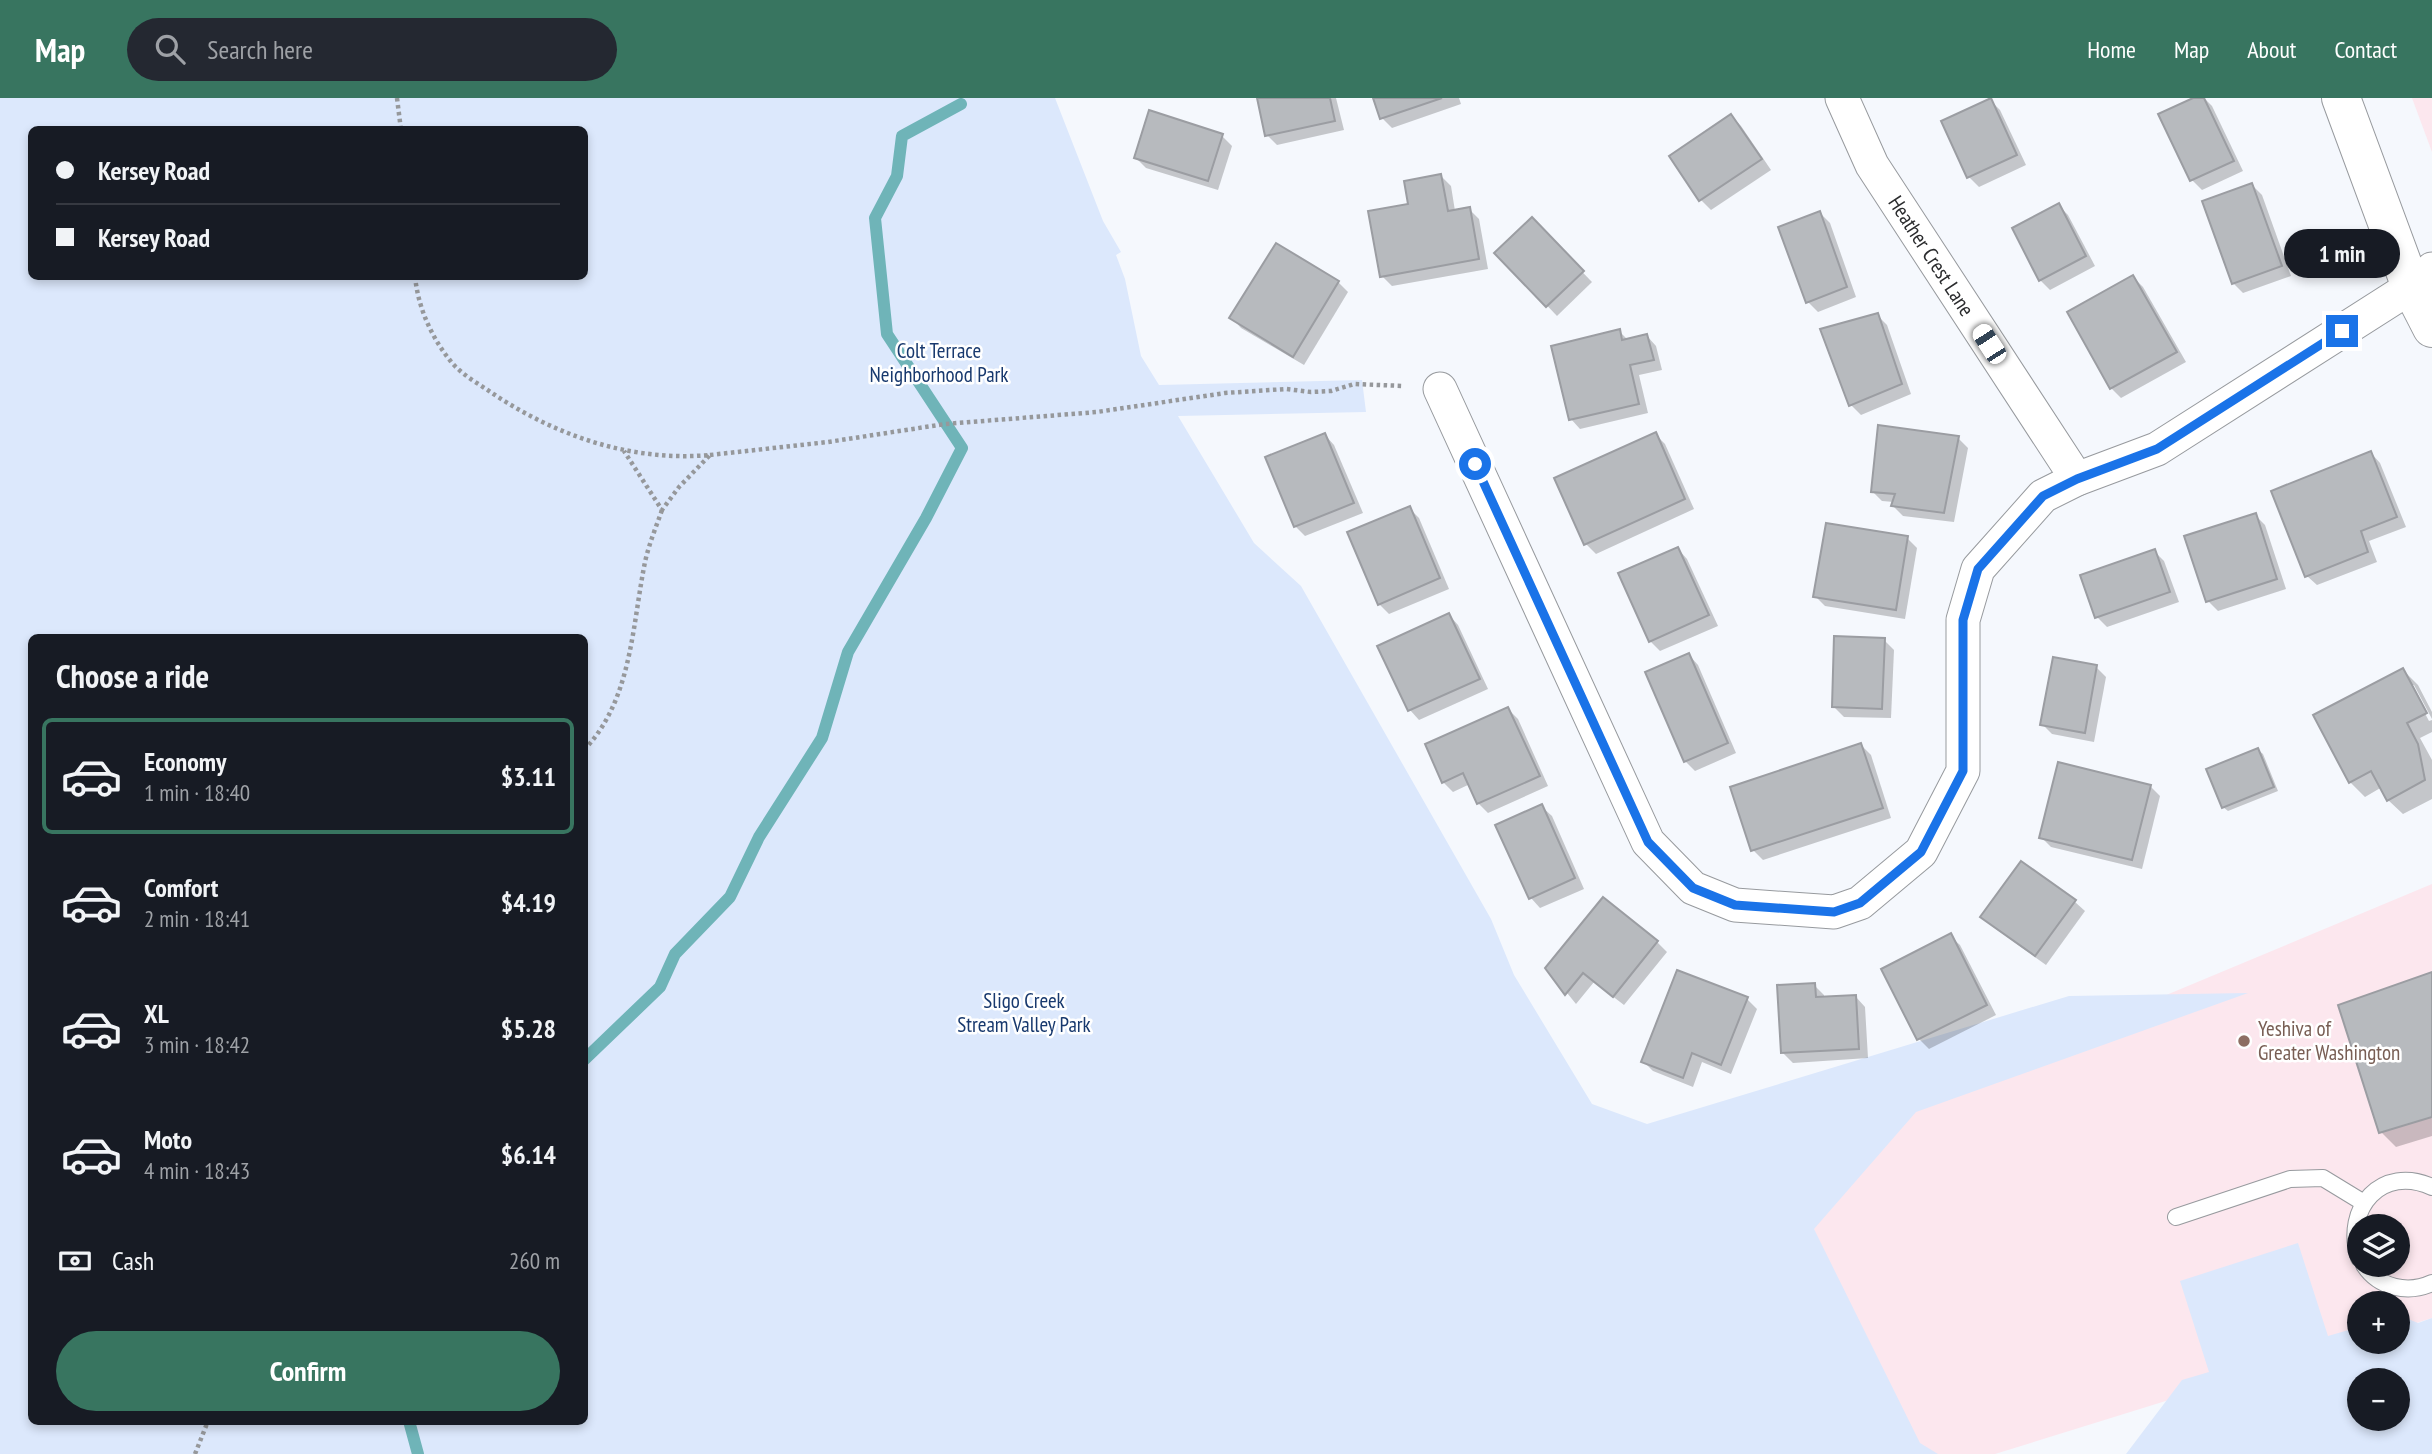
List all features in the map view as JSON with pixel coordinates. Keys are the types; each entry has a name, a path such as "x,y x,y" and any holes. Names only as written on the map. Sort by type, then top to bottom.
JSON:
{"street":[{"name":"Heather Crest Lane","path":"1842,98 1872,165 2077,479"},
{"path":"2341,98 2422,278 2432,328"},
{"path":"1440,389 1648,842 1693,888 1735,905 1834,912 1860,903 1921,852 1963,771 1963,620 1978,569 2043,496 2077,479 2157,449 2422,278"}],"lane":[{"path":"2176,1217 2290,1179 2323,1178 2364,1203"},
{"path":"2359,1214 2375,1191 2390,1184 2407,1180 2432,1187"},
{"path":"2374,1277 2384,1284 2402,1289 2421,1288 2432,1283"}],"path":[{"path":"397,98 400,126"},
{"path":"415,280 418,304 439,344 453,364 465,375 521,412 552,428 624,451 682,457 710,455 828,442 945,424 1123,409 1225,393 1321,391 1354,384 1440,389"},
{"path":"624,451 662,510"},
{"path":"588,746 601,732 620,694 646,559 662,510 687,477 710,455"},
{"path":"195,1454 206,1425"}],"shaded area":[{"path":"2412,98 2432,98 2432,152"},
{"name":"Yeshiva of Greater Washington","path":"2432,884 2432,1318 2410,1325 2410,1291 2347,1291 2347,1345 1995,1454 1808,1454 1680,1198"}],"green space":[{"name":"Sligo Creek Stream Valley Park","path":"0,98 1055,98 1103,221 1121,252 1116,255 1125,279 1141,356 1159,385 1362,380 1366,412 1178,416 1254,543 1301,586 1491,919 1514,975 1592,1104 1647,1124 2069,996 2248,993 1916,1112 1814,1229 1920,1443 1938,1454 0,1454"},
{"path":"2298,1243 2328,1336 2347,1330 2347,1354 2410,1354 2410,1320 2418,1323 2432,1318 2432,1454 2126,1454 2182,1380 2209,1372 2180,1281"}],"building":[{"path":"1257,98 1330,98 1335,121 1265,136"},
{"path":"1373,98 1442,98 1380,119"},
{"path":"1991,98 2017,155 1967,178 1941,121"},
{"path":"2193,98 2204,98 2234,161 2190,181 2158,114"},
{"path":"1149,110 1223,134 1208,181 1134,158"},
{"path":"1731,114 1762,159 1699,201 1669,156"},
{"path":"1441,174 1448,211 1470,207 1479,259 1380,277 1368,211 1408,204 1404,181"},
{"path":"2252,183 2282,266 2232,284 2202,201"},
{"path":"2059,203 2086,256 2039,281 2012,228"},
{"path":"1820,211 1847,287 1806,303 1778,227"},
{"path":"1532,217 1584,271 1546,307 1494,253"},
{"path":"1276,243 1339,281 1293,357 1229,318"},
{"path":"2133,275 2177,352 2110,389 2067,312"},
{"path":"1878,313 1902,384 1849,406 1820,329"},
{"path":"1620,329 1622,340 1647,334 1654,360 1630,365 1639,404 1569,420 1551,346"},
{"path":"1878,425 1959,436 1944,513 1891,506 1895,494 1871,492"},
{"path":"1656,432 1685,499 1584,545 1554,478"},
{"path":"1325,433 1354,503 1294,527 1265,457"},
{"path":"2371,451 2397,517 2361,531 2368,552 2305,577 2271,491"},
{"path":"1410,506 1440,578 1378,605 1347,532"},
{"path":"2256,513 2277,579 2206,602 2184,536"},
{"path":"1826,523 1908,536 1896,610 1813,597"},
{"path":"1678,547 1709,615 1649,642 1618,573"},
{"path":"2155,549 2170,592 2095,618 2080,575"},
{"path":"1449,613 1480,679 1408,711 1377,646"},
{"path":"1834,636 1885,638 1882,709 1832,707"},
{"path":"1689,653 1728,743 1684,762 1645,672"},
{"path":"2053,657 2097,665 2085,733 2040,725"},
{"path":"2403,668 2427,713 2407,723 2418,744 2425,780 2387,801 2371,771 2349,783 2313,715"},
{"path":"1508,707 1540,776 1477,804 1463,773 1442,783 1425,744"},
{"path":"1861,743 1883,808 1751,851 1730,787"},
{"path":"2258,748 2274,787 2222,808 2206,769"},
{"path":"2058,762 2151,785 2132,860 2039,838"},
{"path":"1542,804 1575,878 1529,899 1495,825"},
{"path":"2021,861 2076,900 2035,956 1980,917"},
{"path":"1603,897 1658,941 1613,997 1583,973 1565,995 1545,968"},
{"path":"1951,933 1987,1005 1917,1040 1881,969"},
{"path":"1677,970 1748,997 1721,1065 1692,1053 1683,1078 1641,1062"},
{"path":"2432,972 2432,1117 2379,1133 2338,1005"},
{"path":"1815,983 1816,997 1856,995 1859,1049 1781,1053 1777,985"}],"waterway":[{"path":"588,1056 660,987 675,954 730,897 759,837 822,738 848,652 926,518 962,448 887,334 875,218 897,176 902,136 961,104"},
{"path":"410,1425 418,1454"}],"place":[{"name":"Yeshiva of Greater Washington","path":"2244,1041"}],"route":[{"path":"1475,464 1648,842 1693,888 1735,905 1834,912 1860,903 1921,852 1963,771 1963,620 1978,569 2043,496 2077,479 2157,449 2342,331"}],"park label":[{"name":"Colt Terrace Neighborhood Park","path":"939,363"}]}
